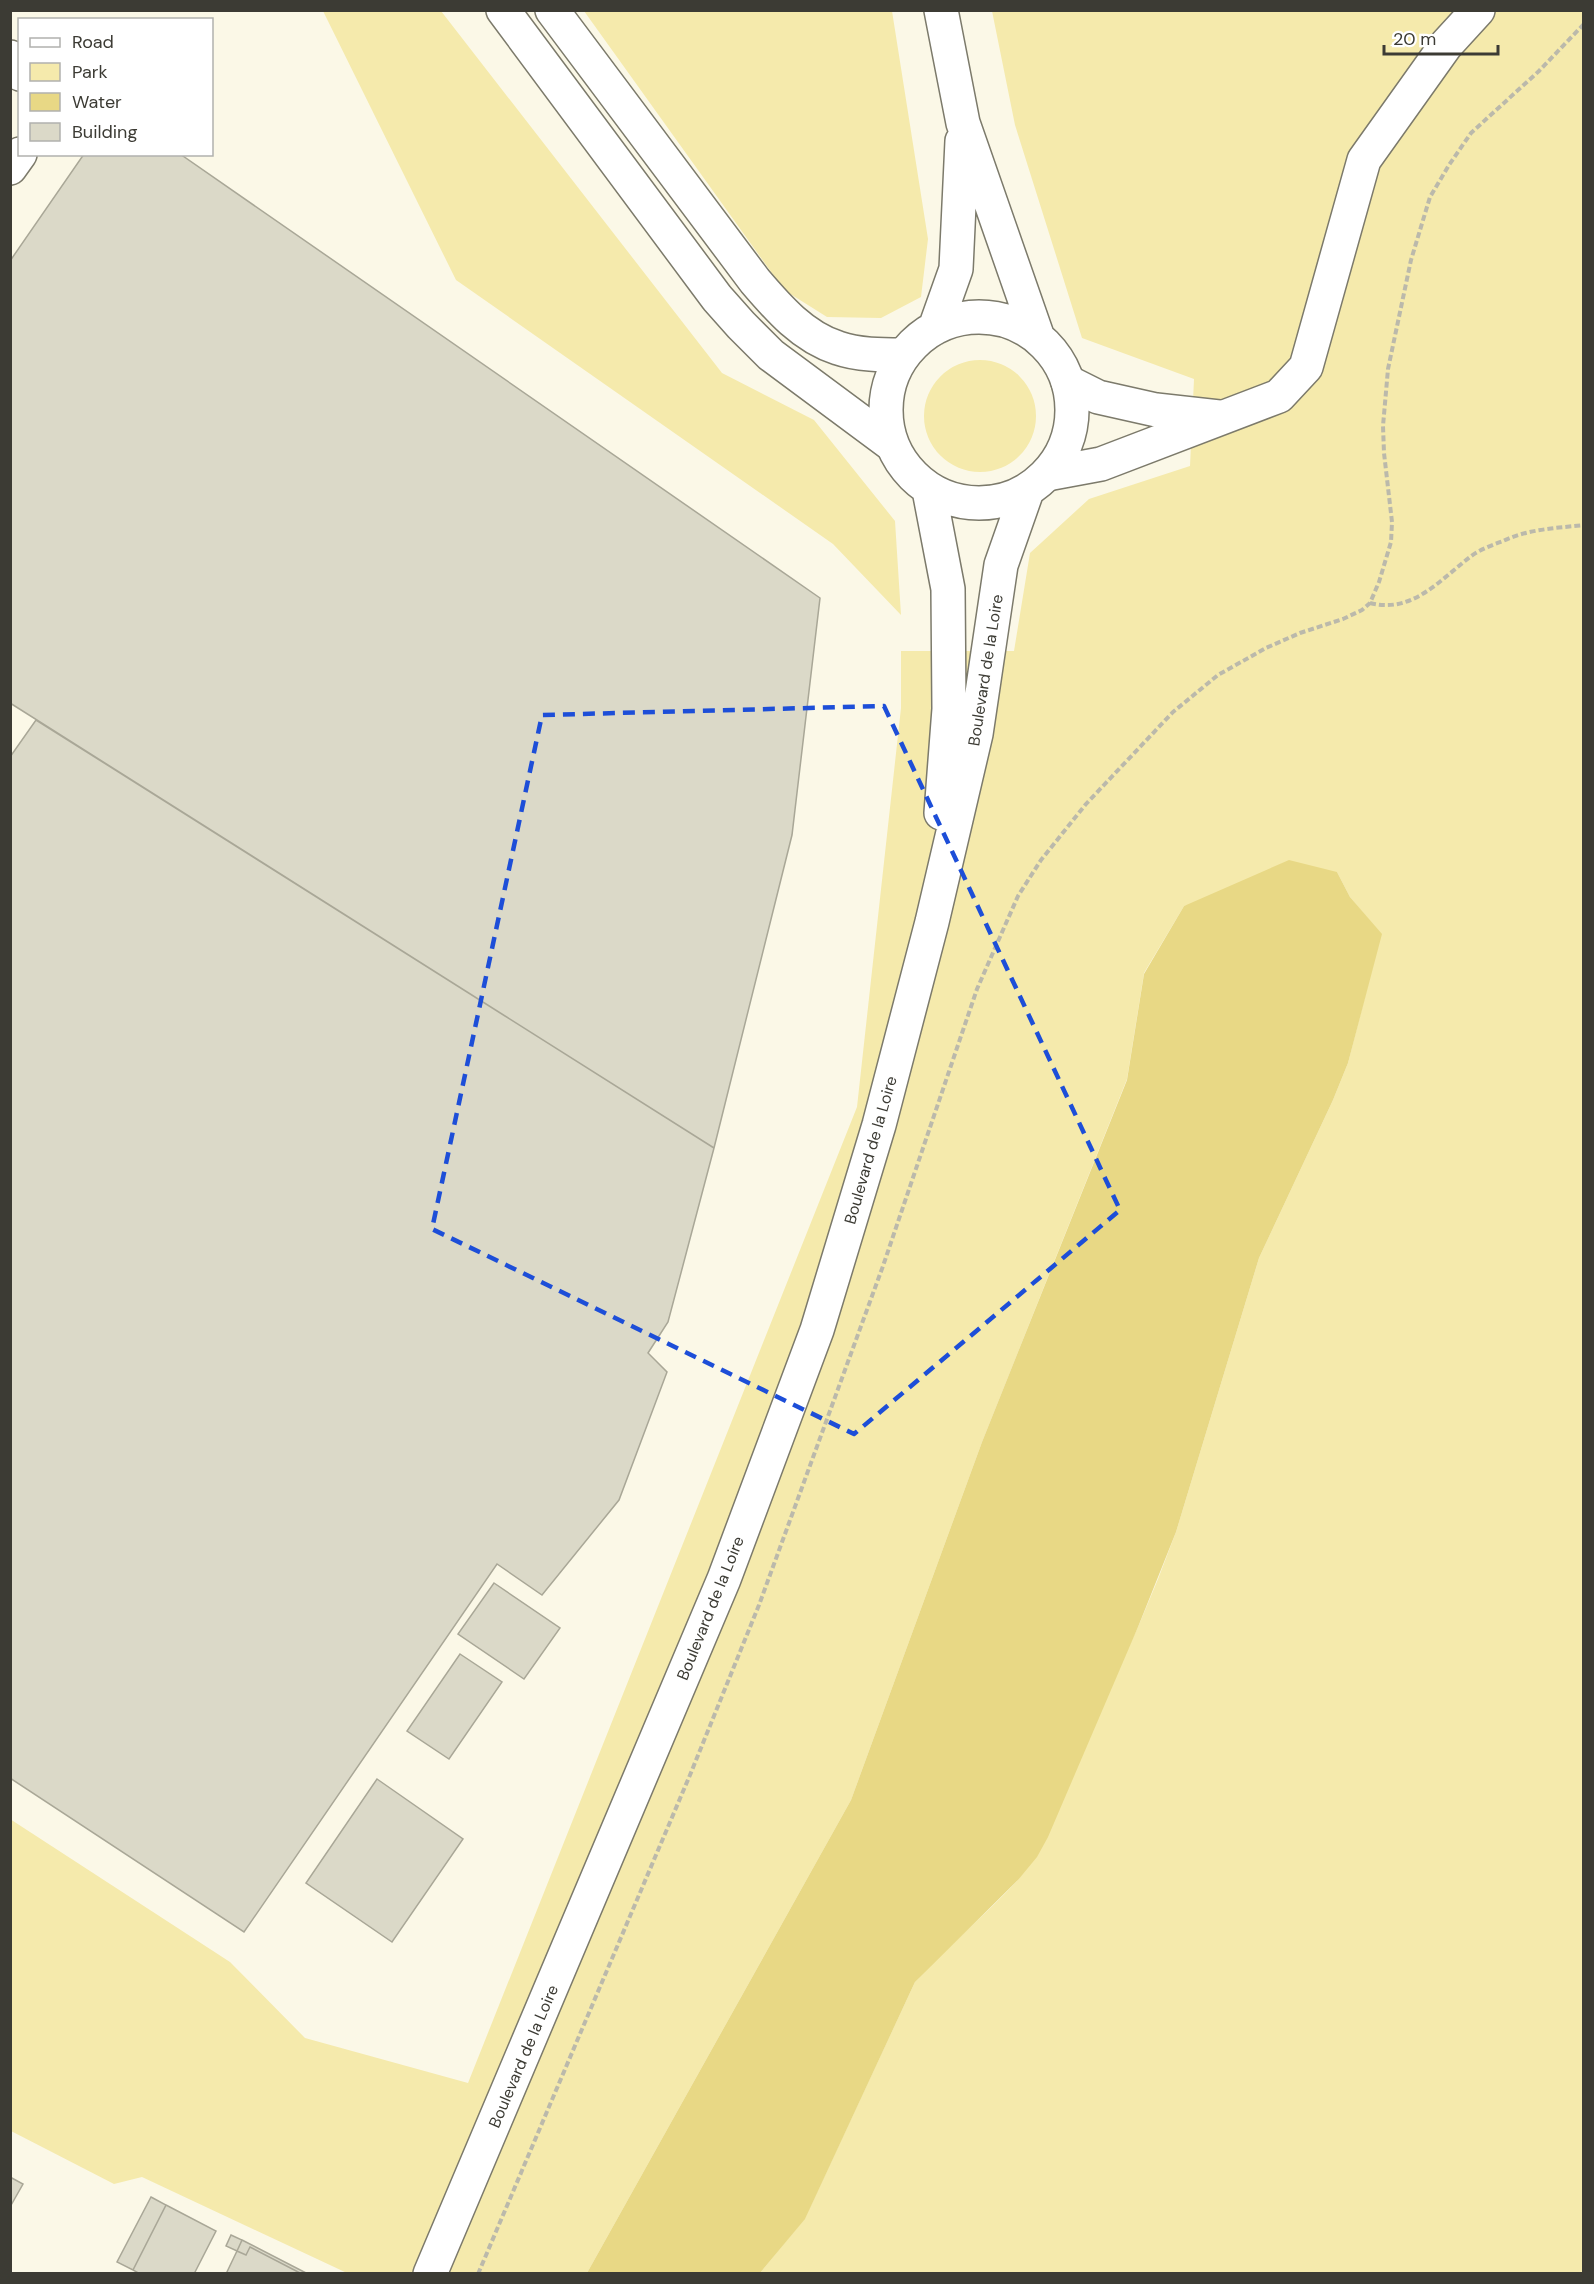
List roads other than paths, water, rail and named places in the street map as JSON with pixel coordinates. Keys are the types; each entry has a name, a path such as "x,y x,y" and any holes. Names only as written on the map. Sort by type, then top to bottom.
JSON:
{"main road":[{"path":"503,10 717,297 741,325 771,355 891,444"},
{"path":"552,10 705,215 780,310 800,328 837,348 874,354 903,355"},
{"path":"941,10 963,123 1038,338"},
{"path":"1037,482 1062,454 1070,431 1072,406 1068,382 1056,358 1038,338 1015,324 988,318 961,319 936,328 918,339 903,355 889,383 885,414 891,444 907,470 929,490 953,500 977,504 1003,500 1037,482 1101,464 1280,396 1306,367 1364,160 1446,45 1478,10"},
{"path":"10,57 18,71"},
{"path":"936,328 956,269 963,123"},
{"path":"1068,382 1098,397 1156,410 1221,417"},
{"name":"Boulevard de la Loire","path":"430,2274 724,1579 817,1330 879,1125 932,922 976,734 1001,565 1037,482"},
{"name":"Boulevard de la Loire","path":"929,490 948,589 949,709 932,922"}],"water":[{"path":"1289,860 1337,872 1350,897 1382,934 1348,1063 1259,1258 1176,1532 1048,1837 1037,1857 1018,1880 915,1982 805,2219 760,2273 587,2273 851,1800 982,1442 1127,1080 1144,974 1184,906"}]}
